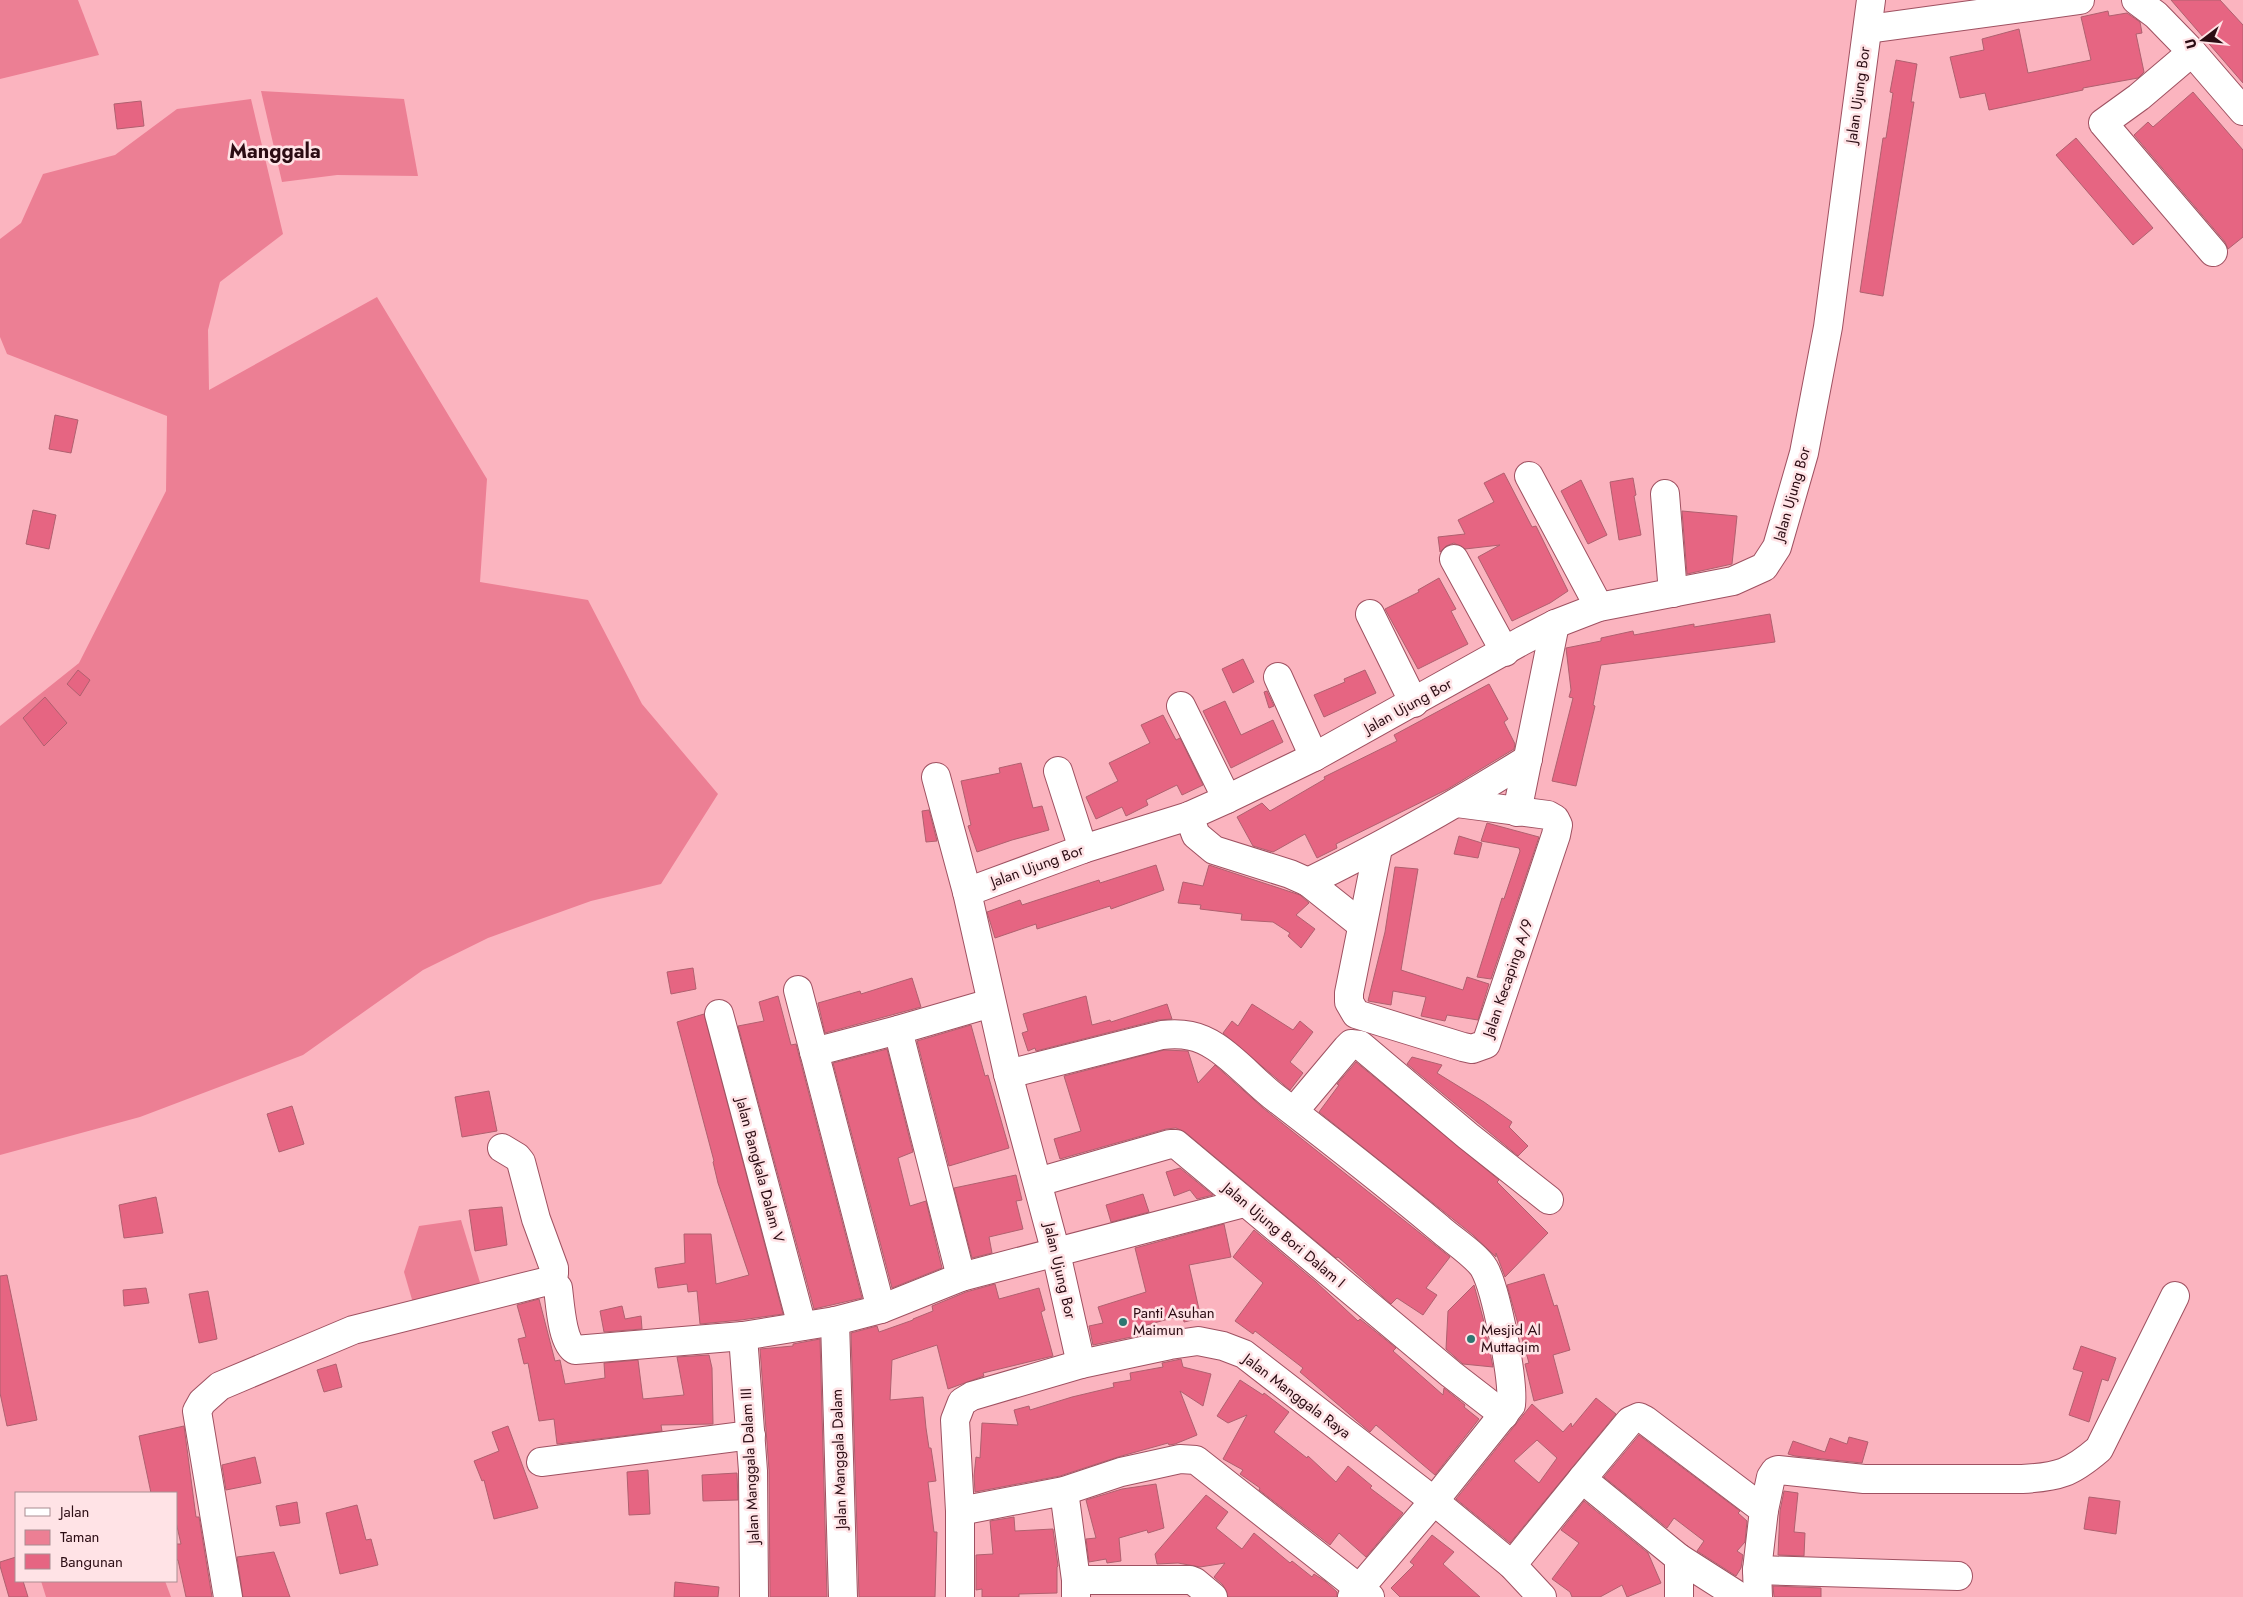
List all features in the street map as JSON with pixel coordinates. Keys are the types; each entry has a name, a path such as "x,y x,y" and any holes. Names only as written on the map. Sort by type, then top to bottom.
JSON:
{"street":[{"name":"Jalan Ujung Bor","path":"1081,1364 1056,1253 1008,1074 967,892 1083,849 1189,816 1227,799 1314,757 1555,624 1599,606 1733,581 1764,567 1776,548 1804,453 1828,327 1855,110 1871,0"},
{"path":"1868,29 2080,0"},
{"path":"2136,0 2156,15 2192,52 2243,111"},
{"path":"2192,52 2139,97 2103,123 2213,252"},
{"path":"1529,476 1599,606"},
{"path":"1665,494 1673,593"},
{"path":"1454,559 1505,652"},
{"path":"1370,614 1414,703"},
{"path":"1518,812 1555,624"},
{"path":"1278,677 1314,757"},
{"path":"1181,706 1227,799"},
{"path":"1308,882 1378,848 1457,803 1528,759"},
{"path":"1058,771 1083,849"},
{"path":"936,777 967,892"},
{"name":"Jalan Kecaping A/9","path":"1378,848 1349,993 1349,1002 1356,1014 1472,1049 1486,1044 1558,825 1552,817 1457,803"},
{"path":"1189,816 1196,835 1214,850 1308,882 1362,925"},
{"path":"798,990 881,1309"},
{"path":"814,1052 991,1003"},
{"name":"Jalan Bangkala Dalam V","path":"719,1014 802,1326"},
{"path":"898,1030 961,1278"},
{"path":"960,1512 1064,1491 1121,1472 1180,1459 1196,1460 1361,1594 1511,1405 1512,1386 1496,1307 1484,1269 1434,1224 1216,1047 1199,1038 1185,1034 1162,1036 1008,1074"},
{"path":"1294,1111 1347,1048 1351,1044 1360,1045 1468,1136 1549,1200"},
{"name":"Jalan Ujung Bori Dalam I","path":"1038,1182 1174,1144 1184,1150 1244,1203 1504,1415"},
{"path":"502,1148 517,1157 524,1168 536,1219 554,1268 554,1274 549,1282"},
{"path":"228,1597 197,1411 208,1395 220,1386 353,1330 533,1283 549,1282 558,1288 566,1337 569,1346 575,1350 743,1336 835,1321 881,1309 961,1278 1244,1203"},
{"path":"1758,1597 1757,1570 1764,1510 1771,1477 1775,1471 1864,1479 2022,1479 2047,1478 2078,1467 2099,1449 2175,1296"},
{"name":"Jalan Manggala Dalam","path":"835,1321 843,1597"},
{"name":"Jalan Manggala Dalam III","path":"743,1336 751,1435 754,1597"},
{"name":"Jalan Manggala Raya","path":"960,1597 960,1512 956,1420 962,1402 972,1396 1081,1364 1198,1341 1223,1346 1244,1354 1434,1501 1512,1565 1542,1597"},
{"path":"1512,1565 1630,1421 1639,1417 1646,1420 1764,1510"},
{"path":"541,1462 751,1435"},
{"path":"1582,1479 1679,1558 1740,1597"},
{"path":"1064,1491 1076,1589 1190,1580 1213,1597"},
{"path":"1679,1558 1679,1597"},
{"path":"1757,1570 1958,1576"}],"green space":[{"path":"0,0 78,0 99,55 0,79"},
{"path":"261,91 404,99 418,176 337,175 282,182"},
{"path":"251,99 283,234 220,282 208,330 209,390 377,297 487,479 480,582 588,600 642,704 718,794 661,884 591,901 488,938 423,970 303,1055 140,1117 0,1155 0,726 79,663 166,491 167,416 7,354 0,337 0,239 21,223 43,174 115,155 177,109"},
{"path":"461,1220 482,1289 413,1303 404,1272 419,1226"},
{"path":"41,1582 165,1582 171,1597 46,1597"}],"building":[{"path":"2171,0 2220,0 2243,25 2243,83"},
{"path":"2108,11 2109,16 2127,13 2140,22 2142,33 2136,34 2144,72 2138,78 2083,88 2083,90 1989,110 1985,93 1960,98 1950,57 1984,50 1982,39 2019,29 2028,73 2091,60 2081,17"},
{"path":"1896,60 1917,64 1911,102 1914,102 1883,296 1860,292 1883,138 1886,138 1893,93 1890,92"},
{"path":"2193,92 2243,150 2243,237 2228,249 2225,242 2134,135 2148,122 2153,127"},
{"path":"141,101 144,126 117,129 114,104"},
{"path":"2076,138 2153,228 2133,245 2056,155"},
{"path":"55,415 78,420 71,453 49,449"},
{"path":"1504,473 1532,527 1536,526 1568,591 1550,603 1512,621 1478,557 1500,545 1465,549 1454,543 1446,546 1440,552 1438,537 1465,534 1458,520 1494,502 1484,483"},
{"path":"1633,478 1636,495 1634,496 1641,535 1619,540 1610,482"},
{"path":"1581,480 1607,535 1588,544 1561,491"},
{"path":"33,510 56,515 49,549 26,544"},
{"path":"1682,511 1737,516 1732,564 1687,574"},
{"path":"1439,578 1456,609 1451,611 1468,644 1418,669 1385,609 1419,592 1418,590"},
{"path":"1770,614 1775,642 1601,665 1593,705 1595,706 1576,786 1552,781 1573,698 1569,697 1571,690 1566,648 1601,641 1601,638 1633,631 1634,635 1694,624 1694,627"},
{"path":"1243,659 1254,682 1233,693 1222,669"},
{"path":"78,670 90,680 80,696 67,684"},
{"path":"1365,670 1376,693 1324,717 1314,695 1345,682 1344,679"},
{"path":"1489,684 1508,719 1504,722 1515,744 1514,749 1448,789 1336,844 1337,848 1317,858 1305,834 1273,852 1253,846 1237,817 1262,803 1270,811 1325,779 1324,777 1397,741 1394,735"},
{"path":"1267,691 1274,706 1269,708 1264,692"},
{"path":"45,697 67,723 44,746 23,718"},
{"path":"1225,701 1241,735 1273,720 1283,742 1231,768 1203,711"},
{"path":"1163,715 1176,740 1180,738 1203,785 1182,795 1177,785 1146,800 1148,805 1126,816 1122,807 1096,819 1086,797 1118,781 1109,763 1150,743 1141,725"},
{"path":"1021,763 1033,808 1042,806 1049,830 977,852 968,826 971,825 961,781 1000,773 999,768"},
{"path":"929,810 937,841 926,842 922,811"},
{"path":"1487,823 1539,837 1491,979 1477,977 1502,898 1504,899 1520,851 1519,848 1481,841"},
{"path":"1459,836 1482,843 1478,858 1454,854"},
{"path":"1156,865 1164,890 1111,909 1110,906 1037,929 1036,924 995,938 987,912 1020,900 1022,905 1099,880 1100,883"},
{"path":"1209,865 1300,895 1309,903 1296,915 1315,929 1301,948 1288,936 1290,933 1273,922 1241,920 1242,914 1200,909 1201,905 1178,903 1183,882 1203,886"},
{"path":"1395,867 1418,869 1401,970 1463,990 1467,977 1489,984 1478,1020 1447,1015 1445,1021 1421,1016 1426,997 1393,991 1391,1005 1368,1001 1385,932"},
{"path":"693,968 696,989 671,994 667,972"},
{"path":"912,978 921,1007 825,1033 818,1003 860,991 861,994"},
{"path":"778,996 791,1045 796,1044 862,1298 814,1309 738,1026 764,1021 759,1002"},
{"path":"1086,996 1092,1025 1110,1020 1111,1022 1167,1004 1172,1019 1158,1020 1036,1051 1035,1048 1028,1051 1022,1033 1028,1031 1023,1014"},
{"path":"1252,1004 1293,1030 1300,1021 1313,1032 1290,1062 1303,1073 1290,1090 1223,1033 1232,1021 1238,1026"},
{"path":"704,1014 783,1314 700,1324 697,1291 688,1292 687,1284 658,1288 655,1268 685,1263 684,1234 711,1234 716,1284 749,1275 718,1183 714,1161 677,1022"},
{"path":"971,1025 985,1076 988,1075 1009,1148 949,1166 917,1041"},
{"path":"887,1049 913,1152 898,1158 910,1206 926,1201 942,1268 892,1288 833,1063"},
{"path":"1164,1050 1188,1051 1198,1083 1215,1065 1263,1108 1450,1257 1426,1288 1437,1295 1423,1315 1397,1298 1391,1304 1338,1257 1336,1258 1185,1132 1176,1128 1166,1129 1060,1159 1054,1139 1081,1131 1064,1076"},
{"path":"1412,1057 1442,1065 1437,1073 1512,1122 1509,1127 1528,1146 1518,1156 1407,1064"},
{"path":"1356,1062 1499,1180 1497,1182 1548,1233 1505,1277 1496,1253 1496,1257 1473,1235 1319,1112 1339,1085 1337,1084"},
{"path":"489,1091 497,1131 462,1137 455,1097"},
{"path":"292,1106 304,1144 279,1152 267,1114"},
{"path":"1180,1168 1213,1195 1197,1199 1190,1190 1174,1196 1166,1172"},
{"path":"1016,1175 1022,1200 1016,1201 1023,1229 989,1237 992,1253 972,1258 954,1188"},
{"path":"1143,1194 1149,1212 1111,1222 1106,1205"},
{"path":"156,1197 163,1233 124,1238 119,1205"},
{"path":"502,1207 507,1245 475,1251 469,1210"},
{"path":"1224,1224 1231,1257 1189,1265 1201,1318 1184,1322 1183,1315 1143,1326 1146,1334 1093,1345 1089,1326 1103,1323 1098,1307 1146,1292 1135,1248"},
{"path":"1254,1230 1316,1282 1358,1321 1360,1319 1396,1348 1393,1351 1443,1395 1444,1388 1479,1419 1435,1475 1376,1425 1370,1432 1300,1372 1303,1368 1255,1331 1253,1334 1235,1321 1263,1283 1233,1257"},
{"path":"1544,1274 1554,1306 1557,1305 1570,1350 1553,1355 1563,1393 1534,1401 1525,1364 1529,1363 1507,1285"},
{"path":"7,1275 37,1420 7,1426 0,1393 0,1276"},
{"path":"995,1284 999,1299 1039,1288 1045,1310 1041,1312 1053,1356 983,1373 984,1376 948,1389 937,1345 892,1360 890,1400 923,1397 929,1448 931,1448 936,1481 928,1482 934,1532 937,1532 935,1597 859,1597 851,1333 877,1326 879,1332 933,1311 932,1306 966,1292"},
{"name":"Mesjid Al Muttaqim","path":"1474,1285 1493,1367 1463,1364 1446,1349 1448,1311"},
{"path":"146,1288 149,1303 124,1306 123,1290"},
{"path":"208,1291 217,1339 199,1343 189,1294"},
{"path":"539,1299 555,1361 560,1360 565,1384 605,1378 604,1363 638,1360 643,1399 684,1395 677,1357 709,1355 712,1368 713,1424 661,1425 662,1431 557,1444 554,1419 539,1421 528,1363 524,1364 518,1339 526,1337 517,1305"},
{"path":"622,1306 625,1319 641,1316 642,1329 604,1332 600,1311"},
{"path":"820,1339 827,1597 770,1597 769,1470 760,1349 793,1346 793,1344"},
{"path":"2081,1346 2116,1358 2108,1381 2102,1379 2089,1422 2069,1415 2083,1372 2073,1369"},
{"path":"1181,1359 1183,1367 1211,1374 1203,1406 1180,1391 1197,1435 1175,1444 1169,1445 1168,1443 1060,1476 975,1492 974,1476 976,1457 980,1458 982,1423 1018,1425 1014,1410 1029,1406 1030,1410 1114,1387 1113,1383 1131,1380 1130,1373 1163,1367 1162,1363"},
{"path":"336,1364 342,1387 324,1392 317,1370"},
{"path":"1240,1380 1263,1395 1264,1393 1289,1412 1274,1432 1307,1458 1308,1456 1336,1482 1348,1466 1372,1486 1370,1488 1403,1513 1366,1557 1339,1533 1330,1545 1240,1474 1243,1470 1223,1459 1247,1415 1228,1423 1217,1416"},
{"path":"1596,1398 1616,1414 1510,1543 1456,1499 1532,1404 1563,1432 1571,1423 1572,1427","holes":["1537,1440 1557,1458 1539,1483 1514,1461"]},
{"path":"184,1426 196,1517 199,1517 212,1597 186,1597 178,1560 178,1544 181,1544 178,1531 178,1492 151,1492 139,1436"},
{"path":"508,1426 538,1508 494,1519 484,1480 482,1481 474,1461 499,1451 492,1432"},
{"path":"1639,1435 1740,1511 1738,1513 1747,1521 1745,1542 1737,1551 1743,1555 1741,1568 1736,1576 1697,1551 1704,1541 1674,1518 1667,1528 1604,1477"},
{"path":"1849,1437 1868,1442 1862,1463 1788,1454 1793,1441 1825,1452 1830,1438 1847,1444"},
{"path":"255,1457 261,1483 226,1490 222,1465"},
{"path":"648,1470 650,1514 629,1515 627,1472"},
{"path":"737,1473 738,1500 703,1501 702,1475"},
{"path":"1156,1484 1164,1528 1148,1533 1147,1530 1119,1538 1121,1561 1107,1563 1106,1559 1089,1562 1086,1539 1096,1538 1086,1500 1122,1489"},
{"path":"1784,1491 1798,1493 1794,1532 1805,1533 1804,1556 1778,1555 1780,1511"},
{"path":"1206,1495 1228,1512 1216,1528 1242,1549 1254,1533 1290,1563 1292,1561 1312,1577 1314,1574 1325,1581 1337,1592 1337,1597 1228,1597 1223,1585 1214,1577 1225,1563 1200,1567 1178,1563 1157,1564 1155,1554"},
{"path":"2089,1497 2120,1501 2116,1534 2084,1529"},
{"path":"1584,1501 1648,1553 1661,1583 1627,1597 1622,1585 1600,1597 1572,1597 1570,1592 1552,1579 1579,1543 1561,1530"},
{"path":"297,1502 300,1523 280,1526 276,1506"},
{"path":"357,1505 366,1540 371,1539 378,1565 340,1574 326,1513"},
{"path":"1014,1517 1015,1531 1053,1529 1058,1566 1057,1593 1019,1594 1019,1597 982,1597 982,1589 976,1590 976,1555 993,1554 990,1521"},
{"path":"1432,1535 1454,1552 1443,1564 1480,1597 1400,1597 1391,1588 1414,1565 1410,1562"},
{"path":"274,1552 290,1597 243,1597 237,1557"},
{"path":"15,1557 15,1582 23,1582 28,1597 9,1597 0,1562"},
{"path":"675,1582 719,1587 718,1597 674,1597"},
{"path":"1773,1586 1821,1588 1821,1597 1774,1597"}],"place":[{"name":"Panti Asuhan Maimun","path":"1123,1322"},
{"name":"Mesjid Al Muttaqim","path":"1471,1339"}],"district":[{"name":"Manggala","path":"275,151"}]}
